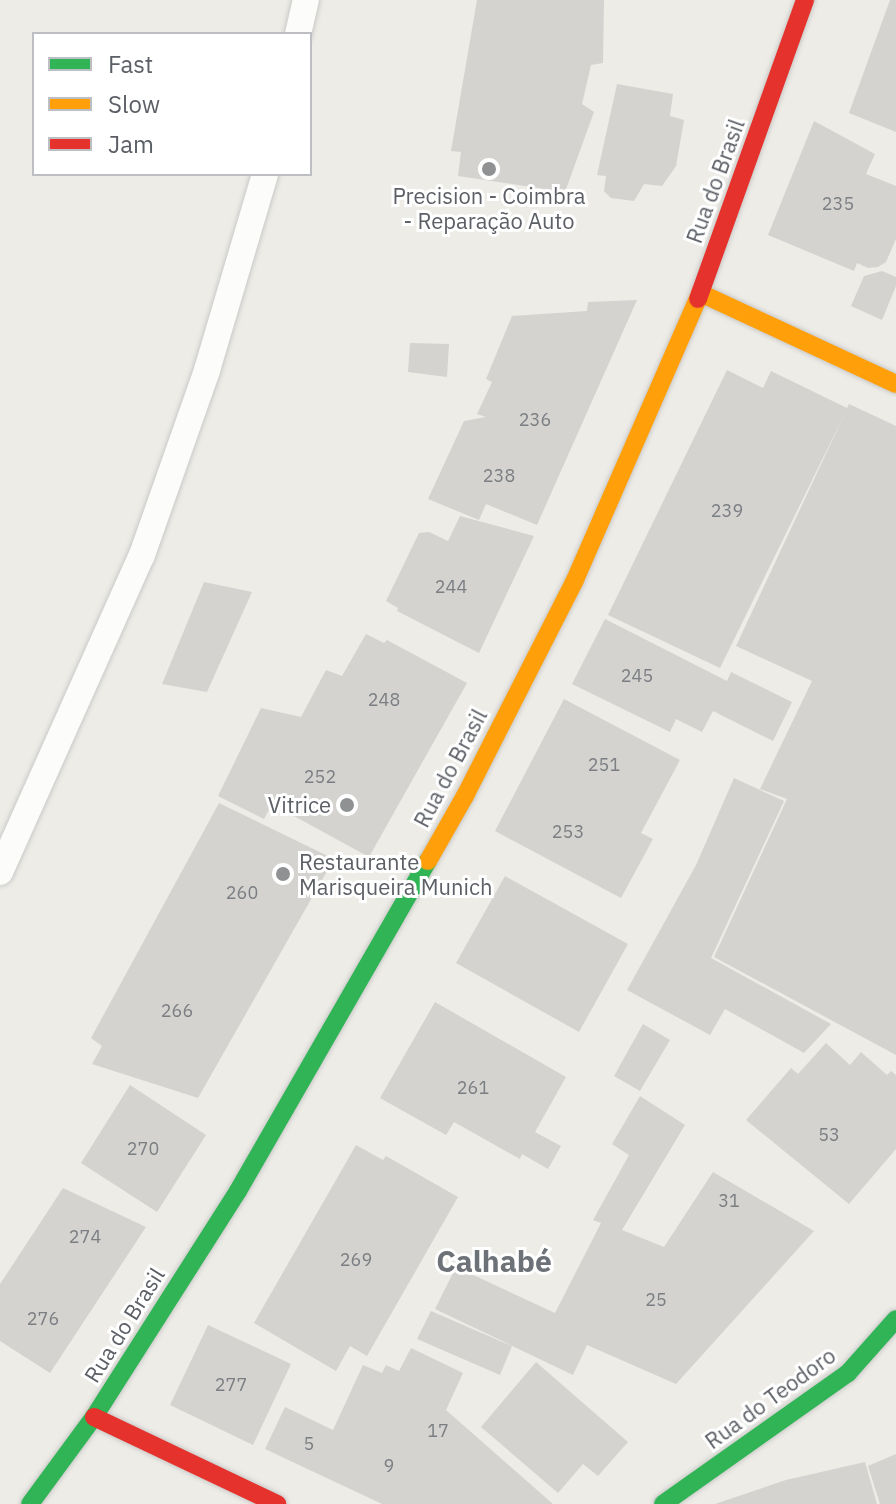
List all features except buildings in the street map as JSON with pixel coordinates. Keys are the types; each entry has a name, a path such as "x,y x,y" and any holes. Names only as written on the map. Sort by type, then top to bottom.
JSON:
{"main road":[{"name":"Rua do Brasil","path":"30,1504 94,1417 238,1191 465,796 575,580 700,293 805,0"},
{"path":"700,293 896,384"},
{"name":"Rua do Teodoro","path":"663,1504 848,1373 896,1319"},
{"path":"94,1417 277,1504"}],"lane":[{"path":"298,32 306,0"},
{"path":"0,872 142,555 207,370 264,176"}],"traffic: fast":[{"path":"30,1504 94,1417 238,1191 428,861"},
{"path":"663,1504 848,1373 896,1319"}],"traffic: slow":[{"path":"700,293 896,384"},
{"path":"428,861 465,796 575,580 698,299"}],"traffic: jam":[{"path":"698,299 805,0"},
{"path":"94,1417 277,1504"}],"place":[{"name":"Precision - Coimbra - Reparação Auto","path":"489,169"},
{"name":"Vitrice","path":"347,805"},
{"name":"Restaurante Marisqueira Munich","path":"283,874"}],"district":[{"name":"Calhabé","path":"494,1261"}]}
